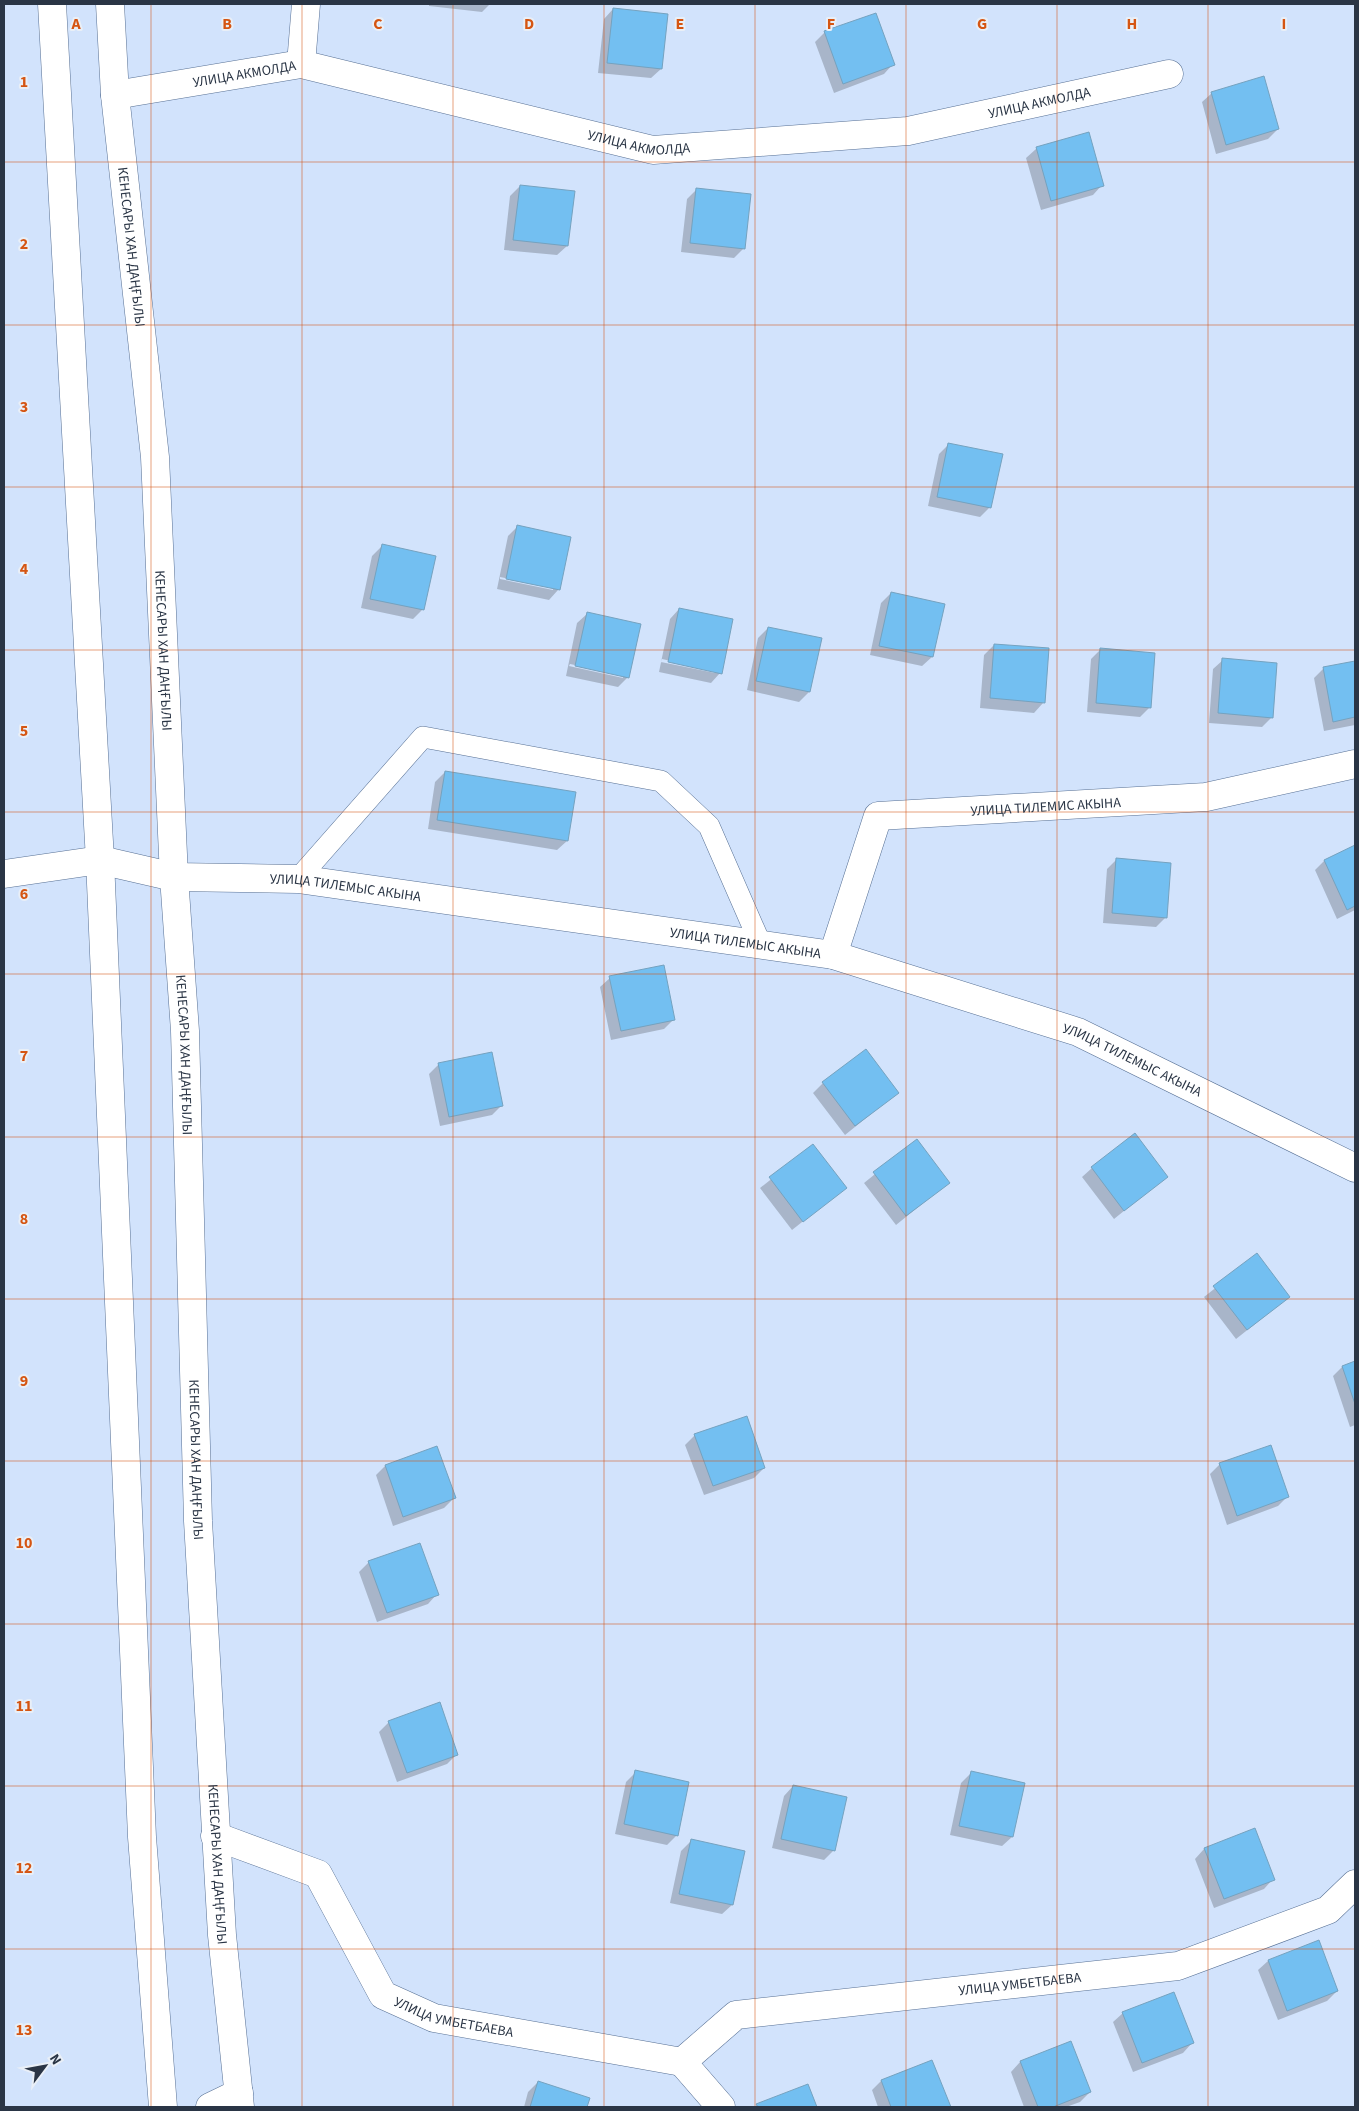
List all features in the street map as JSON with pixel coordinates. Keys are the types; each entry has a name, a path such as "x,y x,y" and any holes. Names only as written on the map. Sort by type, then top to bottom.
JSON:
{"street":[{"path":"52,4 100,860 142,1837 163,2107"},
{"name":"КЕНЕСАРЫ ХАН ДАҢҒЫЛЫ","path":"110,4 115,95 155,457 174,878 185,1031 198,1521 222,1935 240,2100"},
{"path":"301,64 306,4"},
{"name":"УЛИЦА АКМОЛДА","path":"115,95 301,64 654,150 908,131 1169,74"},
{"name":"УЛИЦА ТИЛЕМИС АКЫНА","path":"833,955 878,816 1206,797 1355,764"},
{"path":"4,874 100,860"},
{"name":"УЛИЦА ТИЛЕМЫС АКЫНА","path":"100,860 174,878 298,879 833,955 1078,1032 1355,1168"},
{"name":"УЛИЦА УМБЕТБАЕВА","path":"215,1836 318,1874 383,1994 434,2018 682,2062 736,2015 1178,1966 1328,1910 1355,1884"},
{"path":"682,2062 721,2107"},
{"path":"210,2107 240,2100"}],"lane":[{"path":"298,879 423,737 661,781 709,826 761,945"}],"building":[{"path":"613,8 668,14 662,69 607,63"},
{"path":"876,13 895,65 843,84 824,31"},
{"path":"1264,76 1279,129 1226,145 1211,92"},
{"path":"1089,132 1104,186 1051,201 1036,147"},
{"path":"520,185 575,191 568,246 513,240"},
{"path":"696,188 751,194 745,249 690,243"},
{"path":"948,443 1003,454 991,508 937,497"},
{"path":"517,525 571,537 560,590 506,579"},
{"path":"382,544 436,556 424,610 370,599"},
{"path":"891,592 945,604 933,657 879,646"},
{"path":"679,608 733,619 722,674 668,662"},
{"path":"587,612 641,624 629,678 575,666"},
{"path":"768,627 822,638 810,692 756,681"},
{"path":"994,644 1049,648 1045,703 990,698"},
{"path":"1100,648 1155,653 1151,708 1096,703"},
{"path":"1222,658 1277,663 1273,718 1218,713"},
{"path":"1355,661 1355,717 1333,722 1323,667"},
{"path":"445,771 576,792 568,841 437,820"},
{"path":"1355,845 1355,906 1347,910 1324,860"},
{"path":"1116,858 1171,863 1167,918 1112,913"},
{"path":"664,965 675,1020 621,1031 609,976"},
{"path":"866,1049 899,1093 855,1126 822,1082"},
{"path":"492,1052 503,1106 449,1117 438,1063"},
{"path":"1135,1133 1168,1177 1124,1211 1091,1167"},
{"path":"917,1139 950,1183 906,1216 873,1172"},
{"path":"813,1144 847,1188 803,1222 769,1177"},
{"path":"1257,1253 1290,1297 1247,1330 1213,1286"},
{"path":"1355,1361 1355,1404 1342,1366"},
{"path":"747,1416 765,1468 713,1486 694,1434"},
{"path":"1271,1445 1289,1497 1237,1516 1219,1463"},
{"path":"437,1446 456,1498 403,1517 385,1465"},
{"path":"420,1543 439,1595 387,1613 368,1561"},
{"path":"440,1702 458,1755 407,1773 388,1721"},
{"path":"635,1770 689,1782 678,1836 624,1824"},
{"path":"971,1771 1025,1783 1013,1837 959,1826"},
{"path":"793,1785 847,1797 835,1851 781,1839"},
{"path":"1255,1828 1275,1880 1224,1899 1204,1848"},
{"path":"691,1839 745,1851 733,1905 679,1894"},
{"path":"1319,1940 1338,1991 1287,2011 1268,1960"},
{"path":"1174,1992 1194,2043 1142,2063 1122,2012"},
{"path":"1071,2041 1091,2092 1053,2107 1038,2107 1020,2061"},
{"path":"932,2060 951,2107 891,2107 881,2080"},
{"path":"538,2081 590,2098 587,2107 530,2107"},
{"path":"808,2084 817,2107 758,2107 756,2104"}]}
